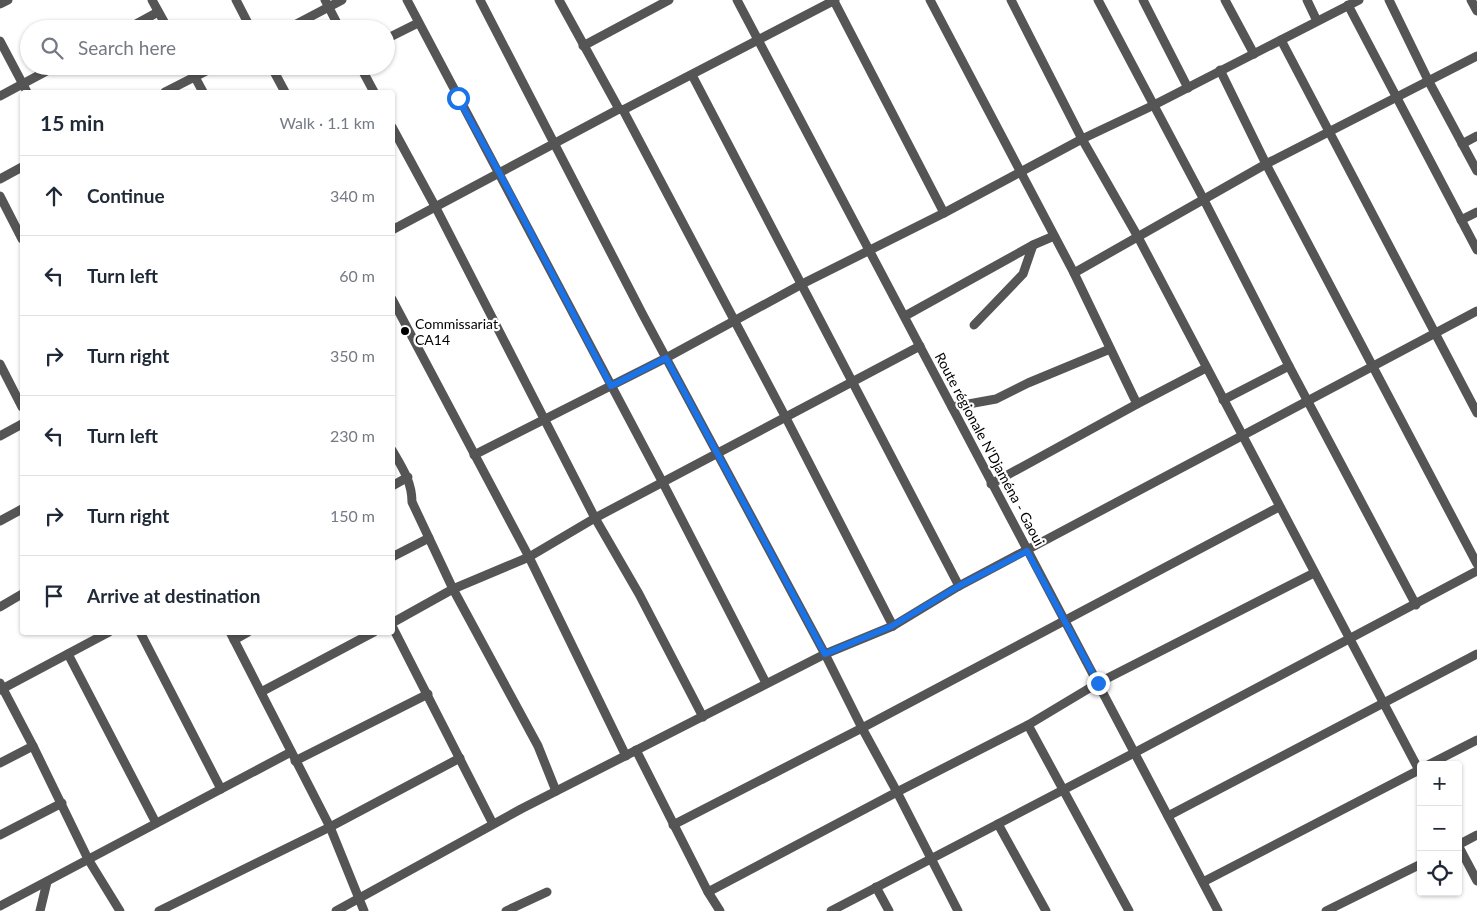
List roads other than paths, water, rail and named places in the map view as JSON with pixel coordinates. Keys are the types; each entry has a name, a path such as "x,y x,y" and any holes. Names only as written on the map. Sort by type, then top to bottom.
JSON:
{"street":[{"path":"0,4 8,0"},
{"path":"152,0 163,20"},
{"path":"236,0 246,20"},
{"path":"301,20 327,3 342,0"},
{"path":"407,0 663,483 766,683"},
{"path":"480,0 716,454 825,654 958,911"},
{"path":"559,0 583,46 621,110 734,320 892,626"},
{"path":"583,46 669,0"},
{"name":"Route régionale N'Djaména - Gaoui","path":"737,0 1218,911"},
{"path":"395,228 621,110 692,76 834,0 944,213"},
{"path":"930,0 1074,273 1136,404"},
{"path":"1012,0 1082,139 1138,237 1279,508 1417,765"},
{"path":"1098,0 1416,605"},
{"path":"1143,0 1188,88"},
{"path":"1225,0 1254,54"},
{"path":"1306,0 1317,21"},
{"path":"474,456 666,358 802,284 944,213 1082,139 1188,88 1359,0"},
{"path":"1389,0 1428,80 1477,171"},
{"path":"1471,0 1477,10"},
{"path":"327,3 336,20"},
{"path":"1348,6 1477,250"},
{"path":"143,20 158,12"},
{"path":"395,34 418,23"},
{"path":"0,40 24,88"},
{"path":"1281,40 1477,413"},
{"path":"1074,273 1203,198 1329,130 1477,56"},
{"path":"1220,70 1266,164 1477,564"},
{"path":"0,96 24,88 43,75"},
{"path":"169,90 199,75"},
{"path":"276,75 284,90"},
{"path":"365,75 373,90"},
{"path":"692,76 959,586"},
{"path":"195,77 202,90"},
{"path":"395,133 436,208 595,518 639,594 702,717"},
{"path":"1462,144 1477,136"},
{"path":"0,179 20,168"},
{"path":"0,196 20,236"},
{"path":"1461,220 1477,212"},
{"path":"905,316 1033,245 1054,236"},
{"path":"974,325 1023,274 1033,245"},
{"path":"336,911 493,824 766,683 825,654 892,626 959,586 1477,311"},
{"path":"396,313 529,557 626,756"},
{"path":"395,622 453,589 529,557 595,518 920,346"},
{"path":"952,407 996,400 1028,383 1110,349"},
{"path":"0,364 20,403"},
{"path":"1223,400 1289,366"},
{"path":"991,484 1136,404 1206,368"},
{"path":"0,436 20,425"},
{"path":"395,455 408,477 412,502 453,589 538,746 556,791"},
{"path":"395,484 408,477"},
{"path":"673,826 1279,508"},
{"path":"0,521 20,510"},
{"path":"395,555 429,538"},
{"path":"831,911 1416,605 1477,571"},
{"path":"708,892 1028,725 1098,683 1314,573"},
{"path":"0,606 20,595"},
{"path":"395,630 493,824"},
{"path":"103,635 1,687 62,803 88,859 120,911"},
{"path":"142,635 221,789"},
{"path":"260,692 368,635"},
{"path":"232,636 330,827 364,911"},
{"path":"68,654 156,824"},
{"path":"1168,816 1477,654"},
{"path":"295,761 428,694"},
{"path":"1028,725 1129,911"},
{"path":"1436,761 1477,740"},
{"path":"0,763 33,746"},
{"path":"636,750 673,826 720,911"},
{"path":"0,906 290,752"},
{"path":"158,911 330,827 460,758"},
{"path":"1203,882 1417,773"},
{"path":"0,835 62,803"},
{"path":"998,824 1046,911"},
{"path":"1462,843 1477,835"},
{"path":"1461,851 1477,881"},
{"path":"1326,911 1417,866"},
{"path":"40,911 47,882"},
{"path":"876,887 888,911"},
{"path":"506,911 546,892"}],"place":[{"name":"Commissariat CA14","path":"405,331"}]}
